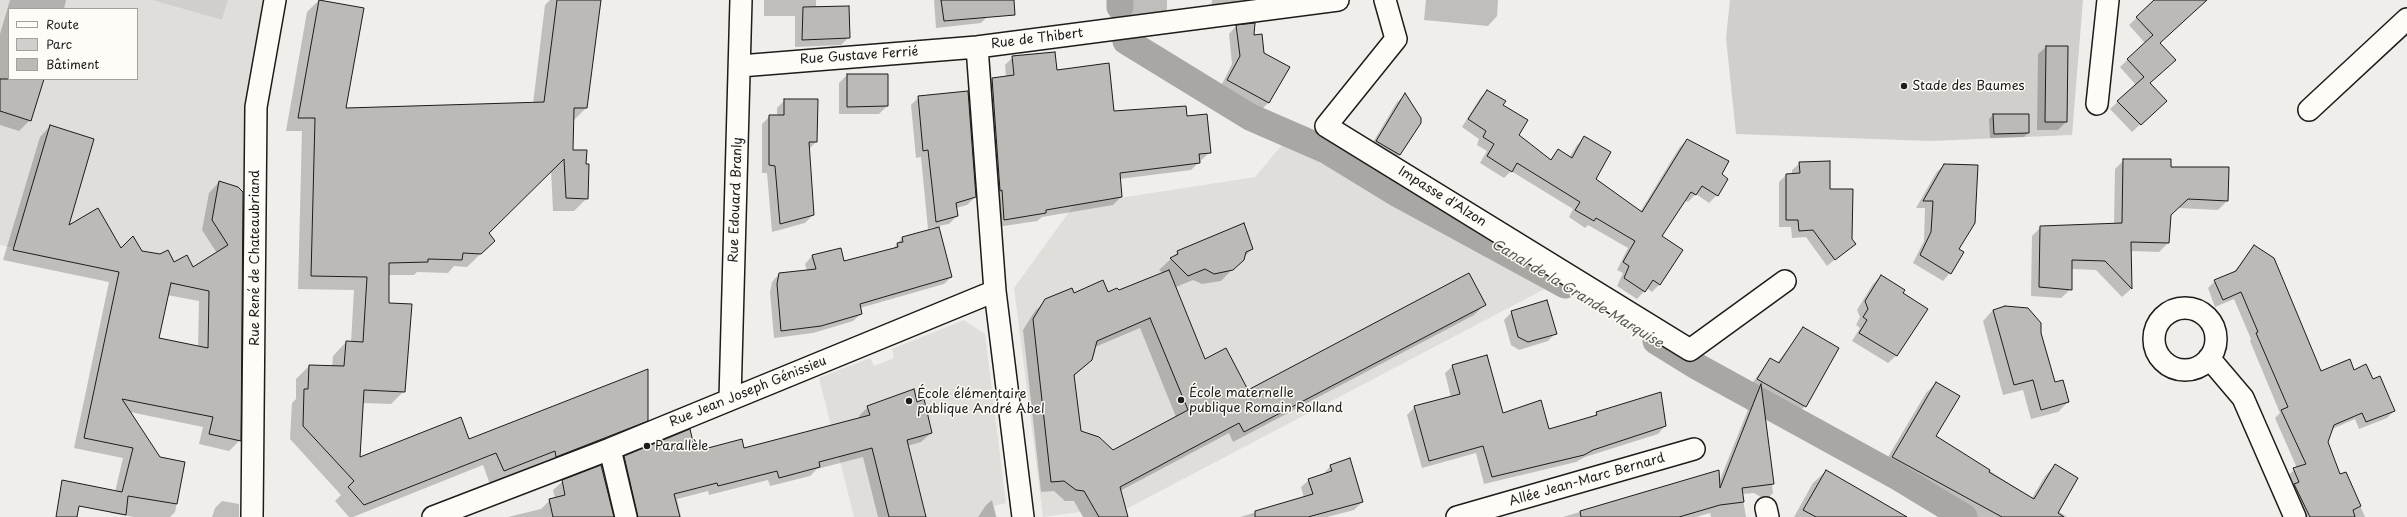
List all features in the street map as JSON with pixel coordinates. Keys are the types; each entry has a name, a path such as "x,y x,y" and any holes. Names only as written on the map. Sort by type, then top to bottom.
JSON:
{"street":[{"name":"Rue René de Chateaubriand","path":"252,517 256,107 275,0"},
{"name":"Rue Edouard Branly","path":"730,399 741,0"},
{"name":"Rue de Thibert","path":"1023,517 996,291 977,47 1338,0"},
{"name":"Impasse d'Alzon","path":"1385,0 1396,39 1326,126 1690,350 1785,280"},
{"path":"2097,104 2108,0"},
{"path":"2310,110 2407,18"},
{"name":"Rue Gustave Ferrié","path":"740,66 977,47"},
{"name":"Rue Jean Joseph Génissieu","path":"433,517 610,449 996,291"},
{"path":"2209,358 2243,398 2295,517"},
{"path":"610,449 626,517"},
{"name":"Allée Jean-Marc Bernard","path":"1457,517 1694,449"}],"shaded area":[{"path":"0,0 152,0 222,20 228,0 275,0 246,299 0,245"},
{"name":"École maternelle publique Romain Rolland","path":"1287,139 1554,284 1111,517 1083,517 1080,512 1043,517 1014,288 1074,205 1255,177"},
{"name":"École élémentaire publique André Abel","path":"964,320 985,334 1006,503 994,506 997,517 854,517 819,378 870,358 874,366 894,358 892,349"}],"green space":[{"path":"152,0 228,0 222,20"},
{"name":"Stade des Baumes","path":"1730,0 2083,0 2072,135 1930,141 1736,134 1726,38"}],"building":[{"path":"319,0 364,8 346,108 544,102 557,0 601,0 587,108 574,108 573,150 587,150 586,164 589,164 588,199 566,198 564,159 489,233 495,241 481,254 463,253 462,260 428,259 428,262 389,263 389,303 412,304 405,392 364,390 360,457 461,417 469,439 648,369 648,421 556,457 555,451 504,471 496,453 364,505 348,487 354,481 303,426 304,389 308,389 309,365 344,366 346,341 363,342 367,277 311,276 315,118 298,118"},
{"path":"941,0 1014,0 1015,15 944,21"},
{"path":"2154,0 2207,0 2160,43 2176,60 2150,83 2167,101 2141,125 2117,101 2144,77 2127,59 2153,35 2136,17"},
{"path":"849,6 850,38 802,40 803,7"},
{"path":"1255,23 1254,35 1262,34 1264,53 1290,67 1269,103 1227,80 1240,56 1236,25"},
{"path":"2046,46 2068,46 2067,122 2045,122"},
{"path":"1055,52 1057,70 1109,63 1114,111 1186,106 1187,116 1207,114 1211,153 1199,154 1200,163 1120,173 1122,197 1046,210 1046,213 1004,220 1002,190 1000,191 992,78 1014,75 1012,56"},
{"path":"847,74 888,74 888,106 847,107"},
{"path":"0,79 44,80 31,121 0,111"},
{"path":"1487,90 1506,101 1503,105 1528,120 1519,135 1551,160 1558,149 1572,158 1584,136 1611,152 1596,179 1642,212 1687,139 1729,161 1722,174 1728,179 1718,196 1702,186 1696,195 1691,192 1662,236 1683,250 1660,285 1653,280 1645,292 1624,278 1629,266 1623,262 1635,241 1596,218 1594,221 1575,210 1580,202 1517,163 1512,172 1487,156 1494,144 1483,137 1486,131 1468,119"},
{"path":"968,91 976,197 956,203 958,216 936,222 928,150 923,151 918,96"},
{"path":"1405,93 1421,118 1421,123 1400,155 1376,141"},
{"path":"784,99 818,99 817,142 809,142 814,215 780,224 775,166 769,165 769,115 784,115"},
{"path":"1993,114 2029,114 2029,133 1994,134"},
{"path":"50,125 94,139 69,225 98,208 121,248 133,236 142,251 160,254 168,250 174,262 187,255 193,267 228,245 212,220 219,181 238,187 243,192 241,441 209,434 213,417 122,399 160,457 185,462 177,504 128,496 126,515 79,506 77,517 56,517 62,480 122,492 133,448 84,438 119,272 13,250","holes":["171,283 209,291 208,348 159,338"]},
{"path":"2123,159 2171,159 2171,167 2229,167 2228,201 2188,199 2171,215 2169,243 2131,242 2132,289 2105,261 2072,260 2072,290 2039,287 2040,226 2122,223"},
{"path":"1830,161 1830,189 1853,189 1852,239 1856,244 1835,260 1813,230 1799,231 1798,220 1786,220 1786,174 1800,173 1799,162"},
{"path":"1944,164 1978,165 1975,223 1959,249 1964,252 1951,274 1920,255 1931,232 1933,201 1923,201"},
{"path":"1244,223 1253,249 1246,252 1244,260 1233,270 1214,274 1205,269 1188,276 1170,258 1178,254 1177,251"},
{"path":"939,227 952,277 860,304 862,314 821,326 781,331 777,284 779,273 816,269 812,255 841,248 844,261 898,247 897,243 903,242 902,237"},
{"path":"2254,245 2274,258 2321,371 2350,359 2354,370 2366,364 2373,379 2380,376 2395,411 2366,422 2362,413 2334,425 2328,442 2340,474 2346,472 2361,506 2353,510 2355,517 2310,517 2294,484 2299,482 2293,468 2306,464 2281,410 2288,407 2256,333 2258,332 2241,292 2223,300 2214,280 2236,271"},
{"path":"1169,270 1205,359 1226,348 1248,390 1469,273 1486,305 1244,432 1239,423 1120,487 1128,517 1099,517 1084,491 1076,490 1064,481 1051,482 1033,319 1045,299 1072,288 1074,293 1103,280 1108,292 1117,288 1119,290","holes":["1150,318 1188,410 1113,450 1099,437 1081,431 1074,375 1092,360 1097,341"]},
{"path":"1881,275 1905,290 1903,293 1928,309 1897,356 1859,333 1867,320 1863,317 1868,309 1865,301"},
{"path":"1547,300 1557,334 1528,342 1518,337 1511,311"},
{"path":"2005,306 2028,308 2041,323 2041,333 2055,382 2063,380 2069,402 2041,410 2033,380 2014,385 1993,310"},
{"path":"1803,327 1839,348 1806,407 1757,379 1770,358 1779,363"},
{"path":"1487,355 1503,413 1541,400 1549,429 1597,415 1596,412 1661,392 1666,426 1593,450 1584,455 1492,477 1483,446 1429,461 1414,406 1460,394 1452,365"},
{"path":"1936,382 1960,396 1936,436 1990,470 1989,472 2034,499 2055,464 2078,478 2058,513 2064,517 2002,517 1892,457"},
{"path":"1761,384 1774,484 1742,488 1744,502 1720,505 1679,517 1581,517 1580,511 1719,470 1720,488"},
{"path":"914,389 917,402 924,399 932,433 907,440 926,517 889,517 872,448 819,462 820,467 779,478 777,471 718,486 717,483 674,494 680,517 638,517 624,456 690,429 694,446 707,443 708,448 742,439 744,448 870,415 867,406"},
{"path":"1350,458 1363,502 1308,517 1255,517 1255,511 1313,494 1308,479 1332,471 1330,465"},
{"path":"601,465 614,517 553,517 549,499 565,495 562,480"},
{"path":"1826,470 1907,517 1816,517 1803,510"}],"waterway":[{"name":"Canal de la Grande Marquise","path":"1120,0 1120,7"},
{"name":"Canal de la Grande Marquise","path":"1126,41 1250,117 1326,150 1398,194 1565,285"},
{"name":"Canal de la Grande Marquise","path":"1656,341 1698,367 1898,477 1964,517"}],"place":[{"name":"Stade des Baumes","path":"1904,86"},
{"name":"École maternelle publique Romain Rolland","path":"1181,400"},
{"name":"École élémentaire publique André Abel","path":"909,401"},
{"name":"Parallèle","path":"647,446"}]}
